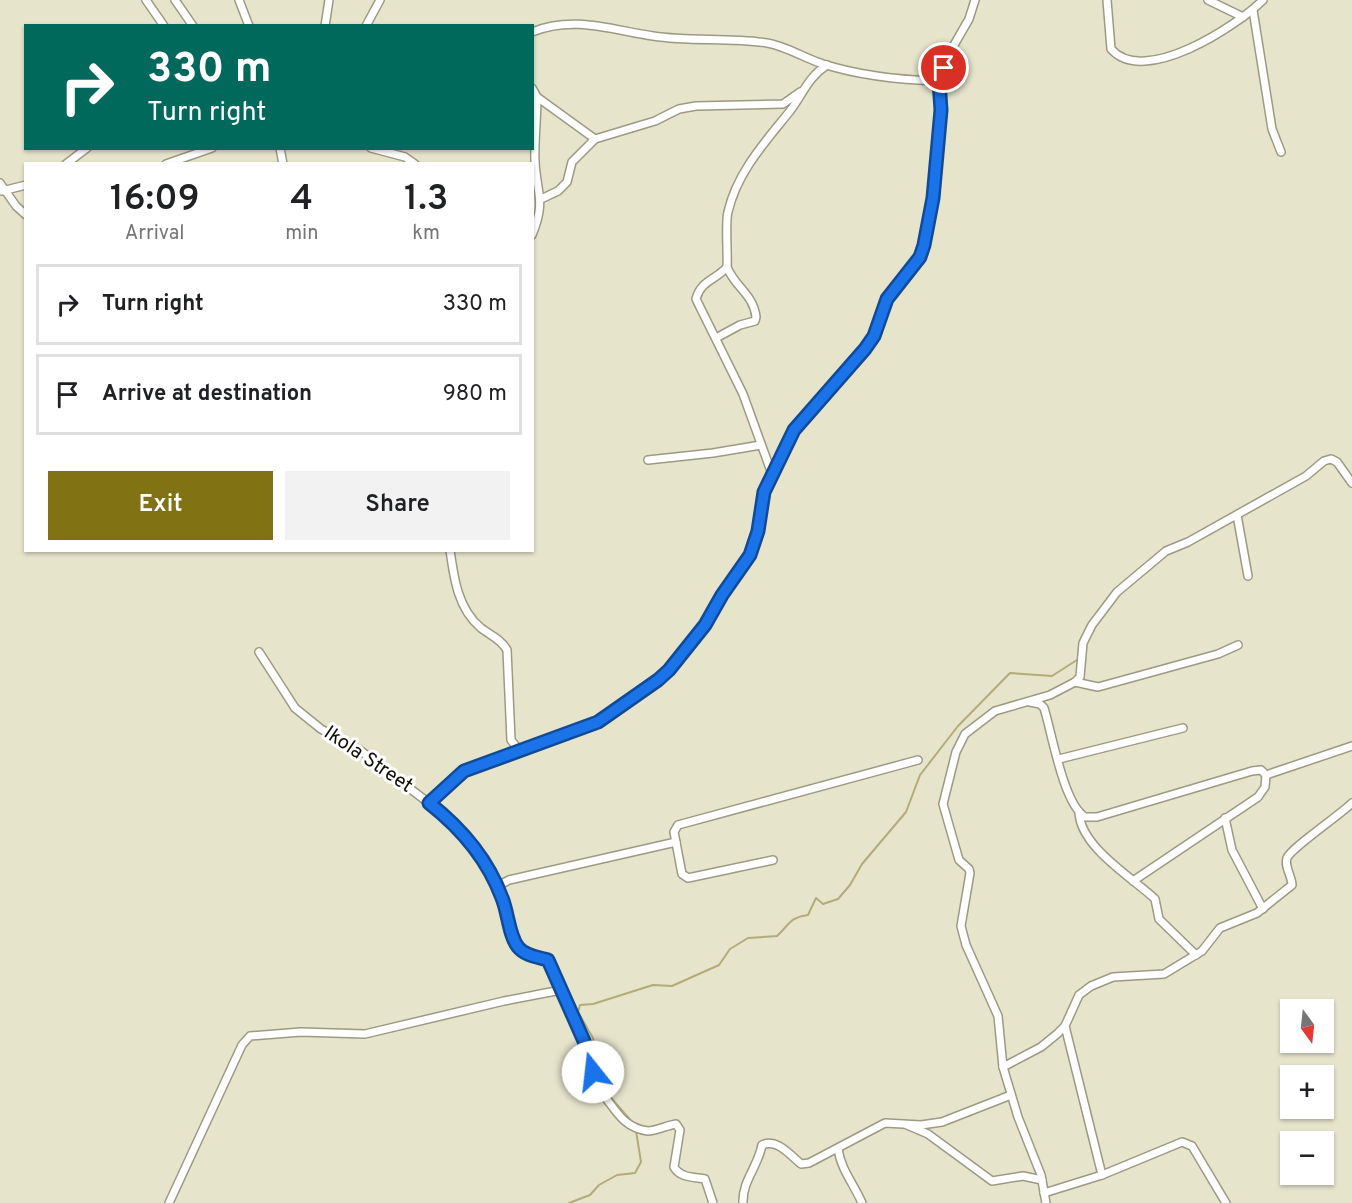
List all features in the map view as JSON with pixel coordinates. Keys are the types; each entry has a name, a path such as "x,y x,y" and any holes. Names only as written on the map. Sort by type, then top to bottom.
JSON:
{"street":[{"path":"146,0 163,24"},
{"path":"175,0 193,24"},
{"path":"239,0 248,24"},
{"path":"325,24 329,0"},
{"path":"367,24 380,0"},
{"path":"429,803 464,771 598,722 658,680 669,670 705,625 722,595 750,555 758,531 764,492 794,430 865,349 874,336 887,299 920,257 928,232 934,189 941,110 939,81 950,52 969,19 975,0"},
{"path":"1107,0 1111,49 1125,59 1145,60 1179,54 1243,17 1263,0"},
{"path":"1208,0 1243,17"},
{"path":"1253,10 1272,129 1281,152"},
{"path":"534,31 557,25 594,24 656,37 769,44 827,65 871,76 939,81"},
{"path":"716,338 755,321 756,317 749,296 731,278 728,267 729,208 759,148 812,76 827,65"},
{"path":"542,199 567,182 572,162 595,139 696,106 783,104 803,90"},
{"path":"534,92 537,97 595,139"},
{"path":"534,230 540,215 542,199 535,162 537,97"},
{"path":"69,162 84,150"},
{"path":"172,162 206,150"},
{"path":"379,150 405,157 412,162"},
{"path":"1,188 24,185"},
{"path":"1,188 24,213"},
{"path":"728,267 717,276 704,282 696,299 743,394 761,445 768,457 772,474"},
{"path":"648,460 761,445"},
{"path":"1046,1203 1042,1180 1011,1095 1003,1066 998,1016 966,945 961,926 969,868 959,860 942,804 956,752 965,734 995,711 1050,695 1075,682 1082,671 1083,643 1088,631 1117,592 1167,551 1306,476 1326,460 1337,462 1352,483"},
{"path":"1237,515 1248,576"},
{"path":"450,552 453,574 463,607 470,619 502,642 507,650 511,740 519,750"},
{"path":"1075,682 1098,687 1218,654 1238,645"},
{"name":"Ikola Street","path":"259,652 295,708 321,729 361,751 451,820 477,850 496,887 517,947 526,953 548,960 584,1041 593,1072 592,1083 601,1090 619,1118 650,1131 676,1124 680,1135 674,1167 685,1176 705,1179 713,1203"},
{"path":"1028,701 1040,704 1044,708 1080,821 1106,859 1155,899 1161,922 1196,955"},
{"path":"1059,759 1183,728"},
{"path":"1266,775 1352,746"},
{"path":"773,860 688,878 682,874 674,832 678,825 918,760"},
{"path":"1079,812 1085,817 1097,817 1252,771 1261,770 1266,775 1265,787 1258,797 1133,881"},
{"path":"1003,1066 1041,1047 1065,1026 1079,995 1101,981 1113,977 1164,974 1196,955 1220,928 1263,909 1292,885 1287,864 1293,850 1336,819 1352,804"},
{"path":"1225,818 1232,850 1263,909"},
{"path":"496,887 509,880 676,842"},
{"path":"169,1203 242,1045 250,1036 301,1032 365,1034 561,990"},
{"path":"1065,1026 1102,1175"},
{"path":"743,1203 744,1186 758,1163 762,1145 776,1144 801,1164 813,1162 874,1127 892,1121 921,1125 942,1122 1011,1095"},
{"path":"901,1122 928,1134 992,1180 1023,1176 1042,1180"},
{"path":"1044,1193 1102,1175 1182,1142 1189,1143 1219,1187 1226,1203"},
{"path":"837,1149 843,1169 857,1189 862,1203"}],"waterway":[{"path":"633,1123 613,1100 598,1075 593,1038 578,1012 580,1005 593,1004 653,985 672,986 719,965 730,949 748,938 777,936 790,922 808,915 816,898 823,904 838,899 850,885 862,864 906,812 920,775 958,726 1010,673 1052,676 1080,658"},
{"path":"569,1203 590,1195 599,1185 617,1175 635,1173 641,1162 636,1131"}],"route":[{"path":"593,1072 584,1041 548,960 526,953 517,947 502,898 477,850 451,820 429,803 464,771 598,722 658,680 669,670 705,625 714,607 750,555 758,531 764,492 794,430 800,421 827,396 865,349 874,336 887,299 920,257 928,232 933,198 941,110 939,81 944,68"}]}
